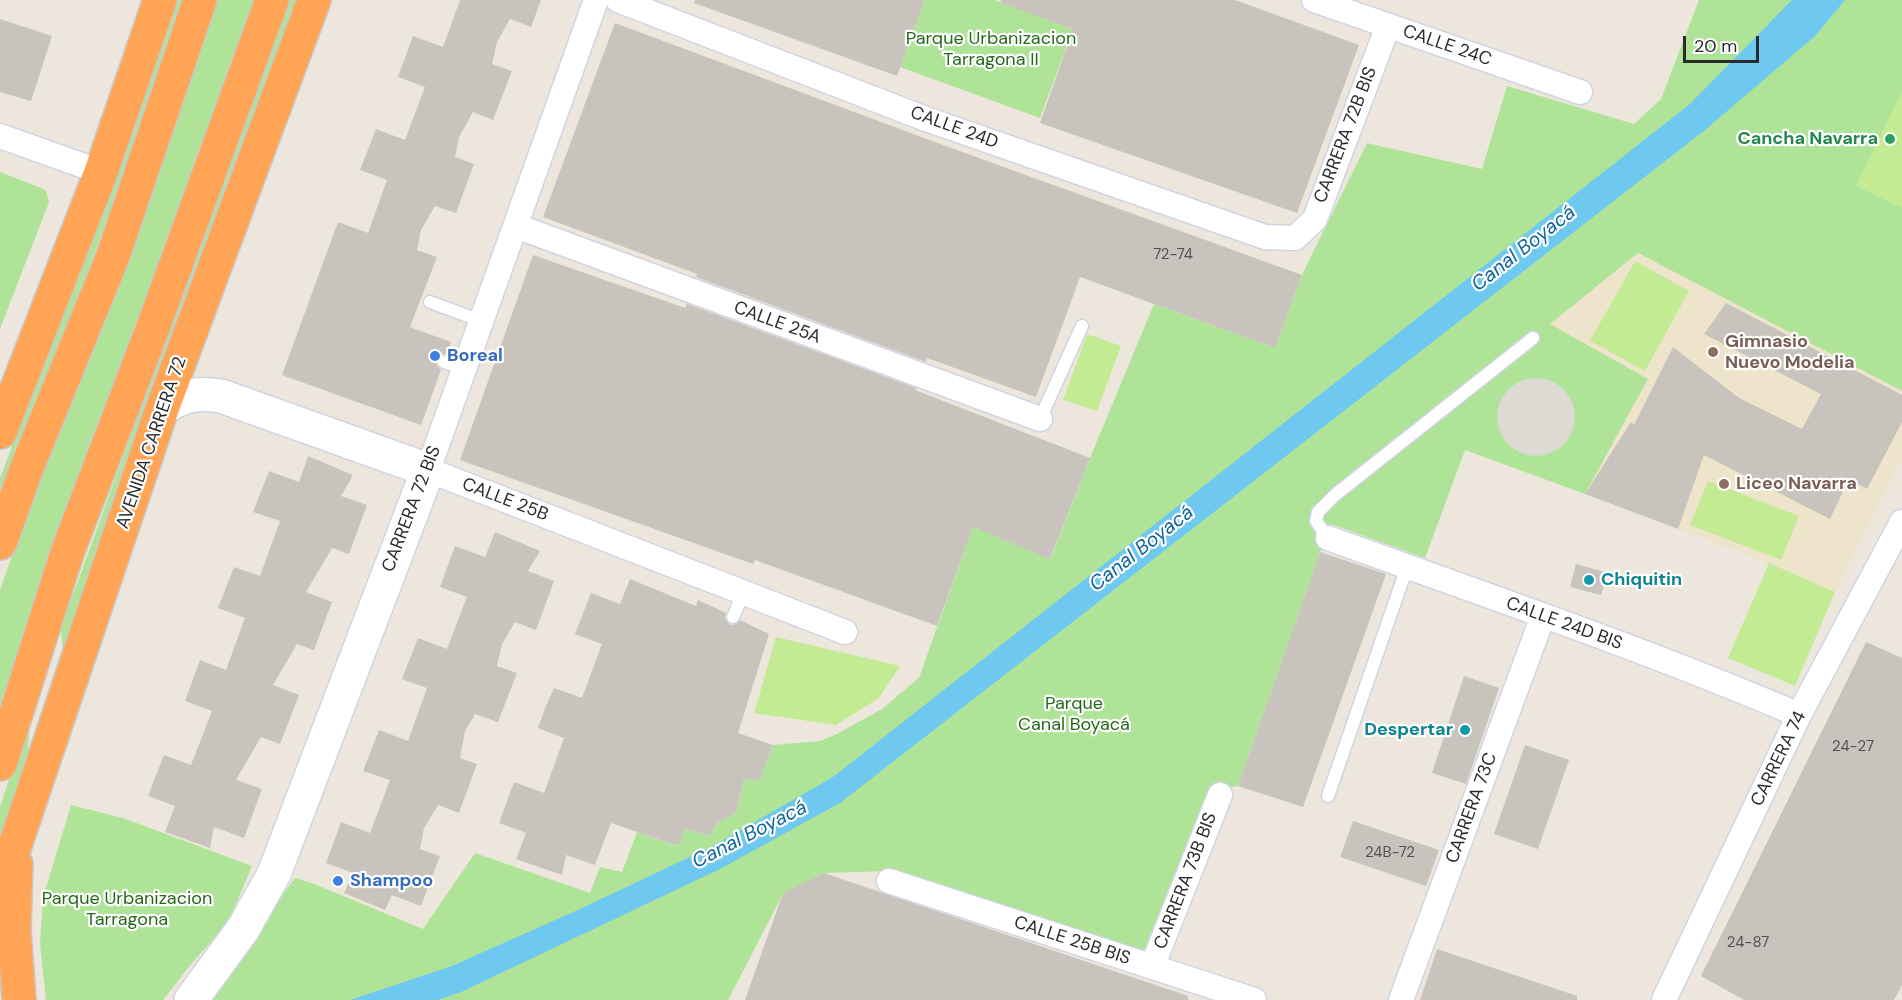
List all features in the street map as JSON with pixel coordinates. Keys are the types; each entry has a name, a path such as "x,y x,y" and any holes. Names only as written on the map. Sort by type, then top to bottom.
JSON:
{"highway":[{"path":"0,432 101,172 160,0"},
{"path":"0,543 26,470 112,256 200,0"},
{"name":"AVENIDA CARRERA 72","path":"0,764 67,553 154,325 272,0"},
{"name":"AVENIDA CARRERA 72","path":"0,890 162,409 314,0"},
{"path":"38,647 51,741"},
{"path":"18,840 14,930 20,1000"}],"street":[{"name":"CARRERA 72 BIS","path":"191,1000 243,929 274,874 428,470 455,363 481,321 596,0"},
{"name":"CALLE 24D","path":"618,0 926,119 1265,237 1295,238"},
{"name":"CALLE 24C","path":"1314,0 1580,92"},
{"name":"CARRERA 72B BIS","path":"1295,238 1315,219 1388,26"},
{"path":"0,136 101,172"},
{"name":"CALLE 25A","path":"516,225 1040,419"},
{"name":"CALLE 25B","path":"162,409 177,400 202,393 221,396 428,470 845,632"},
{"name":"CARRERA 74","path":"1668,999 1799,715 1902,522"},
{"name":"CALLE 24D BIS","path":"1328,538 1748,693 1799,715"},
{"name":"CARRERA 73C","path":"1401,1000 1543,616"},
{"name":"CARRERA 73B BIS","path":"1152,967 1220,795"},
{"name":"CALLE 25B BIS","path":"889,881 1254,1000"}],"lane":[{"path":"430,302 481,321"},
{"path":"1040,419 1082,326"},
{"path":"1328,538 1316,521 1318,512 1335,495 1533,338"},
{"path":"1328,796 1407,567"},
{"path":"733,616 744,592"}],"shaded area":[{"path":"1638,253 1902,391 1902,459 1835,592 1768,563 1585,494 1629,414 1550,324"},
{"path":"1528,378 1544,378 1558,384 1569,395 1575,409 1575,425 1569,439 1558,450 1544,456 1528,456 1514,450 1503,439 1497,425 1497,409 1503,395 1514,384"}],"green space":[{"path":"174,0 187,0 0,511 0,478 83,256"},
{"path":"214,0 259,0 0,723 0,590"},
{"path":"289,0 300,0 63,657 61,628"},
{"name":"Parque Urbanizacion Tarragona II","path":"925,0 994,0 1073,29 1040,118 900,67"},
{"name":"Parque Canal Boyacá","path":"1699,0 1902,0 1902,391 1638,253 1550,324 1648,379 1585,494 1465,450 1425,558 1334,525 1320,552 1238,786 1212,790 1149,953 892,871 824,873 783,894 728,1000 204,1000 295,878 423,929 475,853 590,893 600,867 622,872 637,832 677,846 685,829 709,836 717,823 736,813 744,779 760,780 773,745 820,741 837,734 882,709 919,678 973,527 1051,558 1154,304 1275,348 1302,275 1367,143 1482,169 1507,86 1634,124 1661,99"},
{"name":"Cancha Navarra","path":"1902,91 1902,208 1856,186"},
{"path":"0,172 46,191 49,202 0,329"},
{"path":"1635,261 1689,291 1645,371 1590,341"},
{"path":"1087,334 1121,346 1097,411 1063,400"},
{"path":"1708,481 1799,516 1781,560 1690,525"},
{"path":"1769,563 1835,592 1795,686 1728,658"},
{"path":"776,637 900,666 879,698 836,725 754,713"},
{"path":"30,715 27,771 0,849 0,807"},
{"name":"Parque Urbanizacion Tarragona","path":"71,805 123,818 252,866 228,923 191,964 163,1000 46,1000 40,943 43,898"}],"water":[{"name":"Canal Boyacá","path":"1792,0 1845,0 1815,36 1705,130 840,803 720,869 461,992 438,1000 350,1000 452,966 580,909 713,846 833,777 1690,104"}],"building":[{"path":"460,0 541,0 531,27 510,19 497,42 492,64 512,71 493,120 473,112 459,137 455,157 474,164 456,213 435,206 421,230 417,250 437,257 410,327 451,342 446,354 436,359 436,364 441,370 421,425 282,375 338,222 368,233 387,180 360,170 376,129 405,140 425,87 398,77 413,36 443,47"},
{"path":"695,0 925,0 897,76 694,3"},
{"path":"1001,0 1235,0 1359,45 1297,213 1040,123 1073,29 1000,3"},
{"path":"0,19 52,36 31,101 0,92"},
{"path":"615,23 1302,275 1275,348 1080,277 1036,397 927,358 926,362 696,277 697,274 543,217"},
{"path":"533,255 685,308 687,304 916,388 915,390 1090,458 1050,559 973,527 937,626 755,560 753,564 460,460"},
{"path":"1726,303 1902,395 1902,422 1867,489 1849,479 1830,519 1704,455 1678,529 1585,494 1631,422 1634,425 1673,347 1739,398 1802,429 1821,394 1704,334"},
{"path":"308,456 353,475 341,496 367,505 349,554 332,548 306,592 332,602 314,650 297,644 273,685 299,695 280,744 261,737 236,780 262,789 244,838 214,827 210,848 165,832 175,806 148,796 164,755 191,765 212,711 185,701 200,660 226,670 245,618 218,608 234,567 260,576 280,521 253,512 269,471 299,482"},
{"path":"495,532 540,551 528,571 554,581 536,630 515,622 502,644 497,666 517,673 498,722 475,714 465,731 460,758 477,764 459,813 438,805 424,828 420,849 440,856 421,906 392,895 385,910 344,893 353,873 326,863 341,822 370,833 390,780 363,771 379,730 408,741 427,688 402,679 418,638 447,649 467,597 440,587 455,546 485,557"},
{"path":"1320,552 1386,574 1303,807 1238,786"},
{"name":"Chiquitin","path":"1576,564 1608,573 1601,595 1570,587"},
{"path":"630,579 696,606 698,600 726,613 725,618 729,624 734,625 740,620 769,634 738,733 773,745 760,780 744,779 736,813 717,823 709,836 685,829 678,846 611,823 595,865 566,855 562,875 516,859 526,833 499,823 514,782 544,793 564,738 538,728 554,688 582,698 602,644 575,634 591,593 620,604"},
{"path":"1866,642 1902,658 1902,985 1894,1000 1744,1000 1701,976"},
{"name":"Despertar","path":"1464,676 1499,688 1466,784 1432,773"},
{"path":"1525,745 1569,760 1538,849 1494,834"},
{"path":"1353,821 1439,850 1426,886 1340,857"},
{"path":"824,873 1188,996 1188,1000 745,1000 783,893"},
{"path":"1437,949 1577,996 1577,1000 1420,1000"}],"place":[{"name":"Cancha Navarra","path":"1890,139"},
{"name":"Gimnasio Nuevo Modelia","path":"1713,352"},
{"name":"Boreal","path":"435,356"},
{"name":"Liceo Navarra","path":"1724,484"},
{"name":"Chiquitin","path":"1589,580"},
{"name":"Despertar","path":"1465,730"},
{"name":"Shampoo","path":"338,881"}]}
